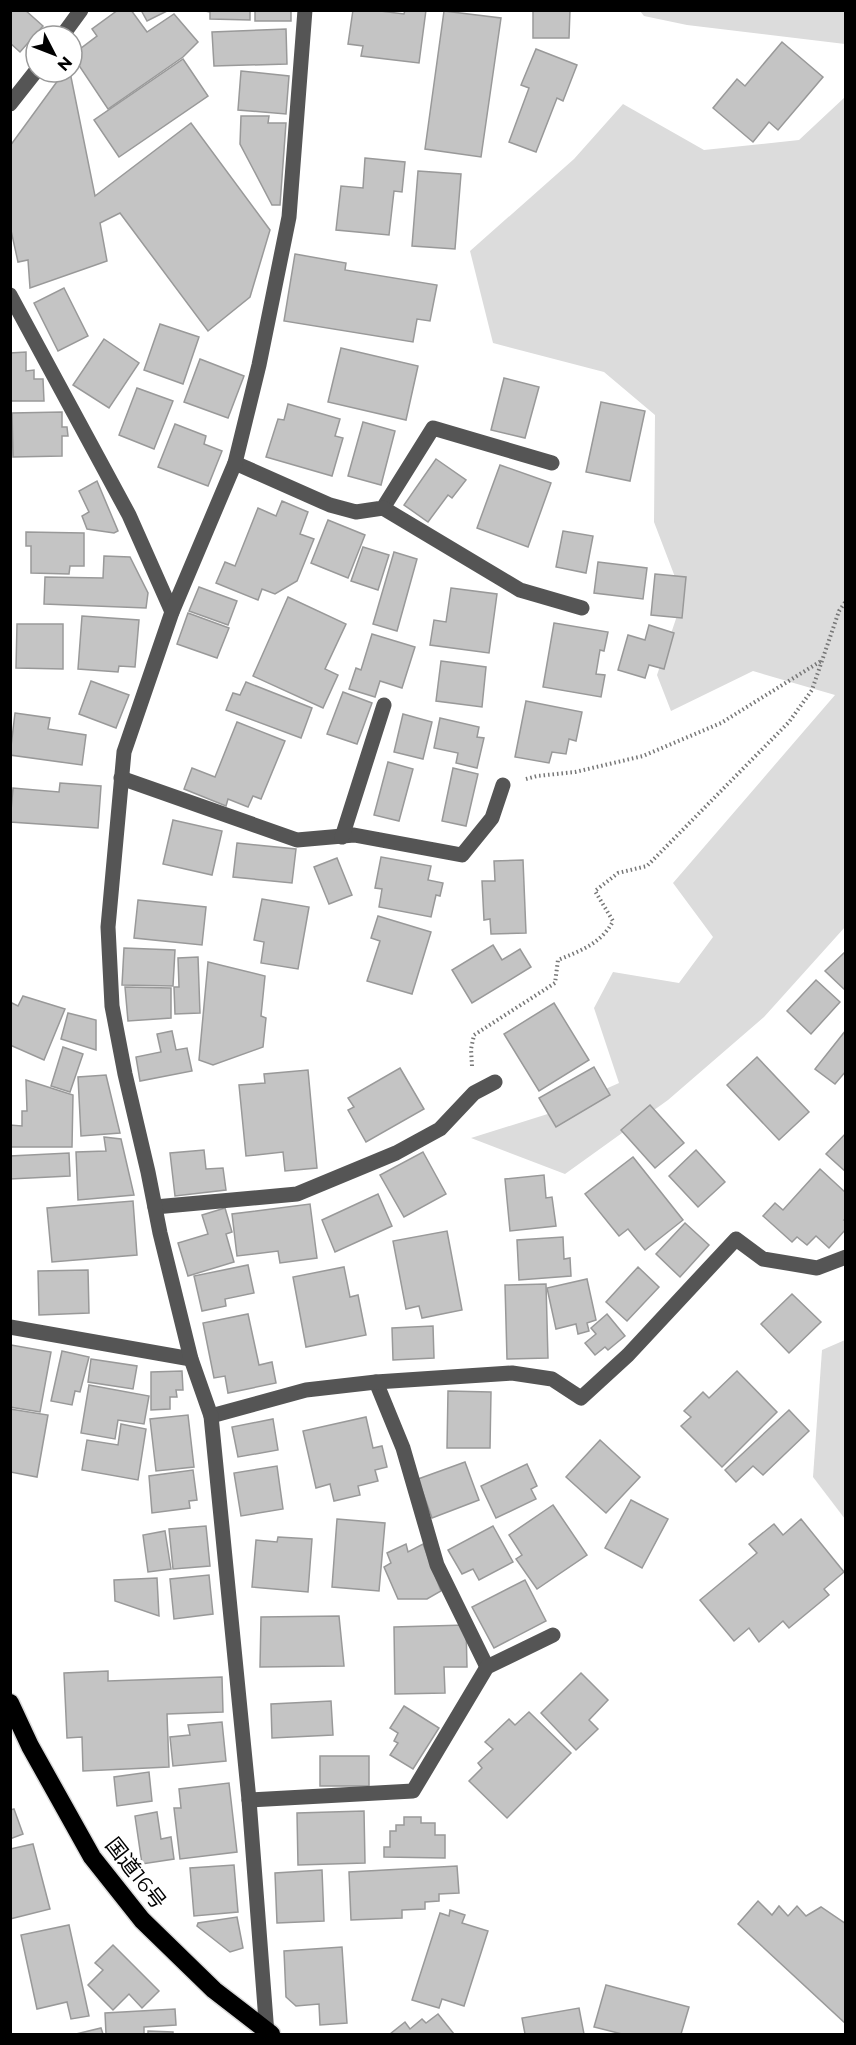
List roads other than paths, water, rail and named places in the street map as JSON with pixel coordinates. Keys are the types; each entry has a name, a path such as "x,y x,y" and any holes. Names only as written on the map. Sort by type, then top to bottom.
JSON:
{"highway":[{"name":"国道16号","path":"10,1703 30,1746 92,1857 142,1920 214,1990 268,2033"}],"street":[{"path":"71,24 81,10"},
{"path":"268,2033 249,1800 211,1416 191,1359 125,1074 112,1006 108,927 124,752 172,612 235,464 259,365 289,217 305,10"},
{"path":"10,104 26,84"},
{"path":"10,295 129,515 172,612"},
{"path":"382,508 433,428 552,463"},
{"path":"235,464 330,505 356,512 382,508 520,590 582,608"},
{"path":"342,837 384,705"},
{"path":"121,778 297,840 354,835 462,855 492,818 503,785"},
{"path":"155,1207 297,1194 396,1153 440,1129 474,1093 495,1082"},
{"path":"211,1416 306,1390 376,1382 512,1374 552,1379 581,1398 628,1355 736,1239 763,1259 795,1265 817,1268 846,1257"},
{"path":"10,1327 191,1359"},
{"path":"376,1382 403,1448 437,1565 487,1667"},
{"path":"249,1800 413,1791 487,1667 553,1635"}]}
